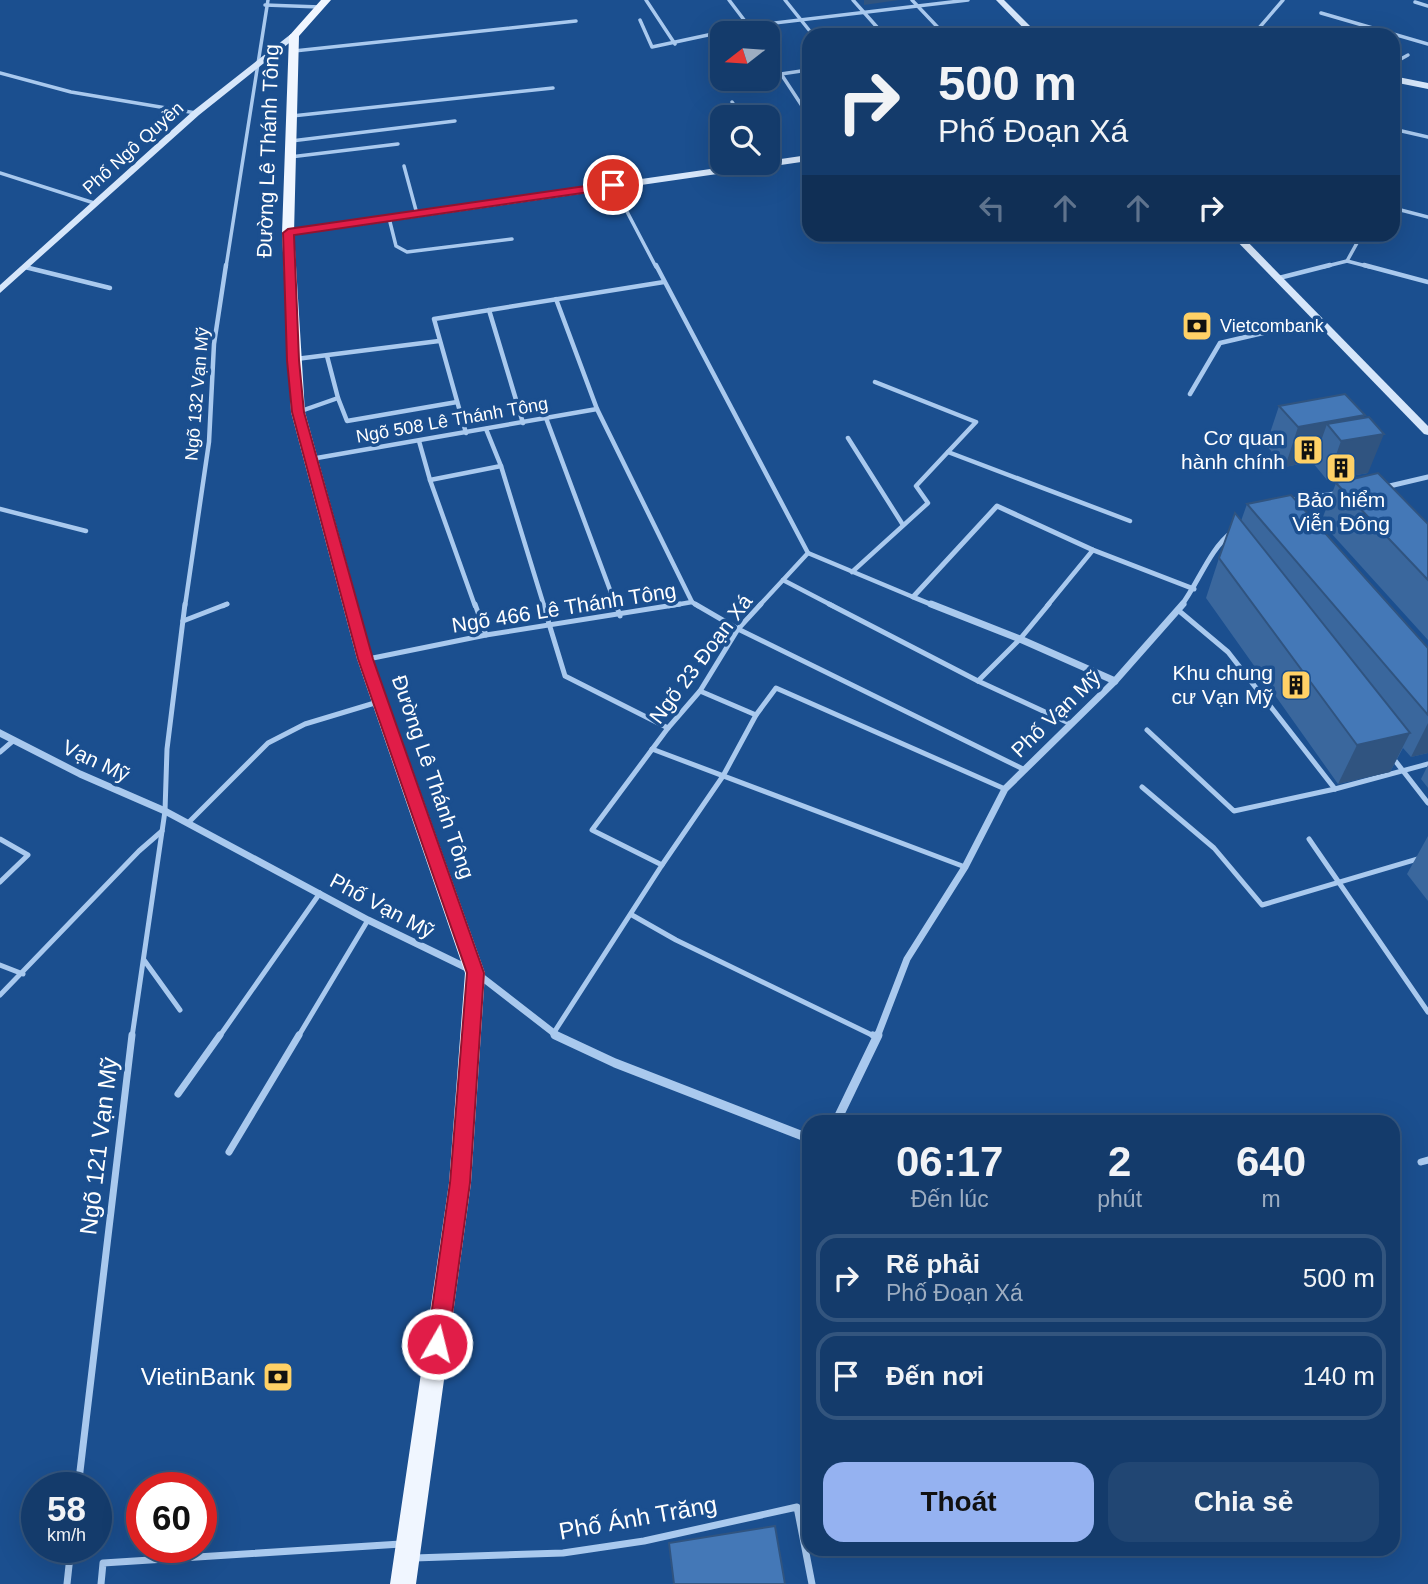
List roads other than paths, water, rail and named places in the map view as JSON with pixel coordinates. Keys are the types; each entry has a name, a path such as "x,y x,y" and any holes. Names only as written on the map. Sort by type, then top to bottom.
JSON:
{"main road":[{"name":"Đường Lê Thánh Tông","path":"323,3 294,44 288,233 298,412 365,659 475,973 460,1183 404,1584"}],"street":[{"path":"1000,0 1028,28"},
{"name":"Phố Ngô Quyền","path":"0,290 196,113 257,65 294,44"},
{"path":"1400,80 1428,86"},
{"path":"780,160 802,158"},
{"path":"288,233 710,170"},
{"path":"1242,242 1428,432"},
{"path":"1370,490 1428,477"},
{"path":"1279,503 1344,493"},
{"path":"1115,681 1020,639 912,597 997,506 1093,550 1194,589"},
{"name":"Phố Vạn Mỹ","path":"839,1115 877,1037 907,959 965,867 1005,789 1115,681 1178,610 1194,589 1221,541 1241,523"},
{"path":"0,733 14,740"},
{"name":"Vạn Mỹ","path":"14,740 80,774 165,811"},
{"name":"Phố Vạn Mỹ","path":"165,811 368,920 475,973 553,1034 615,1063 802,1136"}],"lane":[{"path":"265,5 268,0"},
{"path":"646,0 675,44"},
{"path":"729,0 746,21"},
{"path":"785,0 807,28"},
{"path":"853,0 878,28"},
{"path":"912,0 938,28"},
{"path":"780,22 968,0"},
{"path":"1259,28 1283,0"},
{"path":"1415,2 1428,6"},
{"path":"265,5 323,3"},
{"name":"Ngõ 132 Vạn Mỹ","path":"165,811 167,749 209,442 214,344 265,5"},
{"path":"1321,13 1373,28"},
{"path":"640,20 652,47 710,36"},
{"path":"294,44 576,21"},
{"path":"1400,36 1428,44"},
{"path":"1400,59 1408,55"},
{"path":"802,71 781,74 802,106"},
{"path":"0,73 71,92 196,113"},
{"path":"292,116 554,88"},
{"path":"291,149 455,121"},
{"path":"1400,131 1428,137"},
{"path":"291,149 398,144"},
{"path":"404,166 418,214"},
{"path":"0,173 94,203"},
{"path":"613,185 808,553 912,597"},
{"path":"1400,210 1428,217"},
{"path":"389,218 397,246 407,252 512,239"},
{"path":"1347,261 1358,242"},
{"path":"1279,278 1347,261 1428,282"},
{"path":"25,267 110,288"},
{"path":"466,433 434,319 664,282"},
{"path":"556,299 597,409 692,602"},
{"path":"489,310 523,423"},
{"path":"1190,394 1220,343 1318,320"},
{"path":"293,360 439,341"},
{"path":"327,356 346,421 457,402"},
{"path":"852,572 928,503 916,486 976,422 875,382"},
{"path":"298,412 338,398"},
{"name":"Ngõ 508 Lê Thánh Tông","path":"311,459 597,409"},
{"path":"546,418 620,616"},
{"path":"486,429 501,466 552,626 565,676 668,728"},
{"path":"848,438 904,526"},
{"path":"419,441 430,480 486,635"},
{"path":"948,452 1130,521"},
{"path":"430,480 501,466"},
{"path":"0,509 86,531"},
{"path":"1221,541 1228,551"},
{"path":"978,681 1020,639 1093,550"},
{"name":"Ngõ 23 Đoạn Xá","path":"662,865 592,830 668,728 700,691 738,629 808,553"},
{"path":"783,580 978,681 1071,724"},
{"name":"Ngõ 466 Lê Thánh Tông","path":"365,659 486,635 620,616 692,602 738,629 1023,769"},
{"path":"183,621 227,604"},
{"path":"1178,610 1228,652 1335,789"},
{"path":"553,1034 723,776 757,715 776,688 1005,789"},
{"path":"700,691 757,715"},
{"path":"188,823 268,743 305,724 380,701"},
{"path":"1147,730 1234,811 1335,789 1428,764"},
{"path":"0,752 14,740"},
{"path":"652,749 965,867"},
{"path":"1385,749 1428,803"},
{"path":"1142,787 1214,848 1262,905 1428,856"},
{"name":"Ngõ 121 Vạn Mỹ","path":"80,1472 125,1085 165,811"},
{"path":"0,995 139,850 162,831"},
{"path":"0,839 28,855 0,882"},
{"path":"1309,839 1428,1012"},
{"path":"178,1094 320,893"},
{"path":"632,915 676,940 877,1037"},
{"path":"229,1152 368,920"},
{"path":"144,960 180,1010"},
{"path":"0,965 23,974"},
{"name":"Phố Ánh Trăng","path":"407,1551 563,1553 644,1541 797,1507 802,1533"},
{"path":"101,1584 103,1563 407,1551"},
{"name":"Phố Ánh Trăng","path":"807,1556 812,1584"},
{"path":"67,1584 69,1563"}],"place":[{"name":"Vietcombank","path":"1197,326"},
{"name":"Cơ quan hành chính","path":"1308,450"},
{"name":"Bảo hiểm Viễn Đông","path":"1341,468"},
{"name":"Khu chung cư Vạn Mỹ","path":"1296,685"},
{"name":"VietinBank","path":"278,1377"}]}
